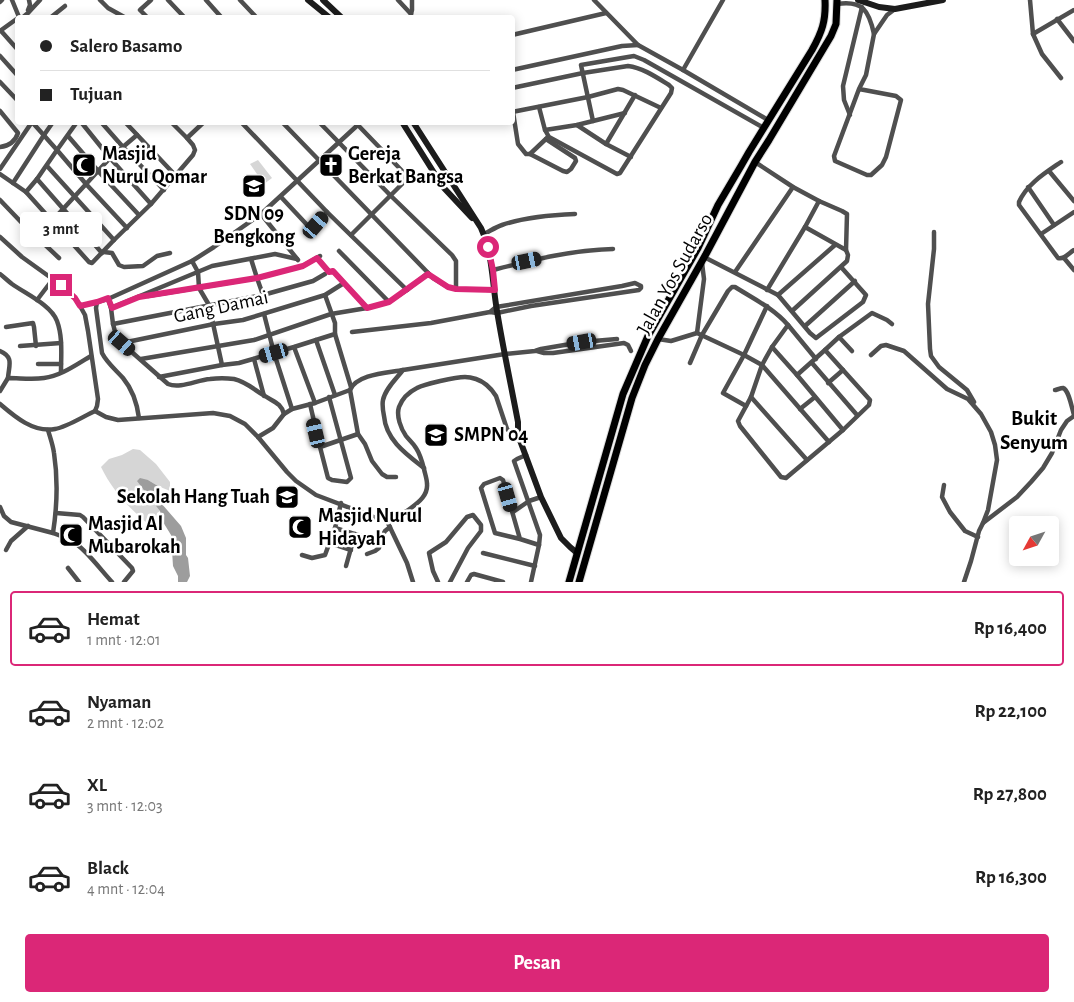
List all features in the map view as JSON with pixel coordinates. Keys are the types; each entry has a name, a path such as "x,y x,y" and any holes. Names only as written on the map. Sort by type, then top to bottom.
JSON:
{"main road":[{"path":"323,0 339,15"},
{"name":"Jalan Yos Sudarso","path":"569,582 623,394 648,336 698,248 718,205 821,34 826,12 825,0"},
{"path":"858,0 879,7 895,9 943,0"},
{"path":"311,1 327,15"},
{"name":"Jalan Yos Sudarso","path":"579,582 632,398 643,370 749,172 832,36 836,24 837,2"},
{"path":"406,125 443,187 482,228"},
{"path":"417,125 482,228 493,270 495,311 518,422 518,435 541,497 561,538 577,553"},
{"path":"760,135 769,140"},
{"path":"741,166 749,172"},
{"path":"635,366 643,370"},
{"path":"616,419 626,421"}],"street":[{"path":"12,0 16,15"},
{"path":"23,15 29,9 29,0"},
{"path":"25,15 40,0"},
{"path":"100,0 108,8 121,15"},
{"path":"145,15 140,10 150,0"},
{"path":"168,0 182,15"},
{"path":"206,0 219,15"},
{"path":"240,0 254,15"},
{"path":"398,0 411,14 412,0"},
{"path":"594,0 638,45 768,120"},
{"path":"683,70 723,0"},
{"path":"1030,0 1033,34 1042,54 1061,78"},
{"path":"837,2 862,7 870,17 874,34"},
{"path":"54,15 65,6"},
{"path":"850,115 844,100 843,86 862,7"},
{"path":"859,89 896,96 901,100 886,157 882,165 871,175 835,161 834,158 859,89 866,76 874,34 887,15 895,9"},
{"path":"1033,34 1074,10"},
{"path":"515,34 606,13"},
{"path":"1057,19 1074,41"},
{"path":"15,22 0,32 15,47"},
{"path":"515,69 622,46 638,45"},
{"path":"0,56 15,73"},
{"path":"593,121 581,65 634,56 764,128"},
{"path":"515,87 628,66 636,67 671,86 671,93 620,173 615,174 547,138"},
{"path":"686,84 691,74"},
{"path":"0,82 15,98"},
{"path":"515,112 618,89 661,108"},
{"path":"606,144 635,96"},
{"path":"515,125 518,144 526,154 530,154 567,172 576,161 575,158 547,138 539,107"},
{"path":"0,111 18,134 10,144 0,147"},
{"path":"545,130 577,125 625,113"},
{"path":"0,169 30,125"},
{"path":"35,125 127,228"},
{"path":"13,183 51,125"},
{"path":"26,192 77,125"},
{"path":"82,125 151,204"},
{"path":"104,125 164,190"},
{"path":"128,125 176,176"},
{"path":"0,174 26,192 89,262 92,263 164,190 195,152 187,138 174,125"},
{"path":"187,138 201,125"},
{"path":"244,125 327,212 407,290"},
{"path":"285,125 428,274 448,287 456,289 495,290"},
{"path":"323,125 338,143 452,255 456,261 456,289"},
{"path":"80,306 108,298 192,261 207,252 261,214 357,125"},
{"path":"351,235 406,180 406,175 359,125"},
{"path":"577,125 606,144 631,157"},
{"path":"52,221 110,158 137,135"},
{"path":"68,136 140,215"},
{"path":"530,154 547,138"},
{"path":"755,162 793,187 847,214 847,261 792,311"},
{"path":"1061,162 1028,188 1019,205 1058,258 1064,258 1074,250"},
{"path":"47,166 114,240"},
{"path":"1049,171 1074,201"},
{"path":"37,179 63,210 103,252 112,253 122,267 143,266 157,256 170,253"},
{"path":"735,272 793,187"},
{"path":"1028,188 1054,225"},
{"path":"281,197 310,228 316,225 327,212"},
{"path":"0,200 59,258"},
{"path":"767,290 819,201"},
{"path":"1041,234 1074,212"},
{"path":"261,214 303,266"},
{"path":"484,234 516,221 575,214"},
{"path":"805,227 835,246 846,250"},
{"path":"934,232 928,304 931,356 939,367 968,390 991,432 997,460 988,510 964,582"},
{"path":"0,237 22,257 71,294 80,306 88,331 98,399 95,411 59,428 48,430 21,421 0,404"},
{"path":"778,295 835,246"},
{"path":"493,270 561,254 614,249"},
{"path":"339,251 389,302"},
{"path":"112,308 212,266 275,254 297,259"},
{"path":"139,297 257,278 303,266 319,257 329,272 333,271 367,308"},
{"path":"1064,258 1074,270"},
{"path":"251,259 263,295"},
{"path":"697,332 704,279 703,259 735,272 778,295 816,338 863,302 866,295 841,267"},
{"path":"192,261 198,272 199,288 209,305 222,365"},
{"path":"0,274 37,300 58,322 61,343 61,372"},
{"path":"113,324 263,295 313,281 325,274"},
{"path":"141,360 254,340 332,314 389,302 428,274"},
{"path":"37,300 53,279"},
{"path":"805,326 854,281"},
{"name":"Gang Damai","path":"122,343 243,320 325,295 344,283"},
{"path":"352,332 432,323 636,283 642,288 639,290 495,311"},
{"path":"690,363 702,335 728,291 735,287 776,312 788,325 828,383 857,416"},
{"path":"325,295 335,322 335,334 350,388 358,434 365,444 372,461 382,474 387,477 396,477"},
{"path":"108,298 112,308 113,324 118,339 168,384 174,386 209,379 239,380 280,405 284,414"},
{"path":"97,302 96,308 102,353 131,390 136,402 139,418"},
{"path":"746,406 722,393 744,355 767,306"},
{"path":"797,375 840,337 872,313 892,324"},
{"path":"264,314 292,409"},
{"path":"6,327 33,323 36,346"},
{"path":"788,325 772,347 762,366 751,397 738,421 780,477 786,478 843,430 869,405 869,397 825,350"},
{"path":"697,332 762,366 829,442"},
{"path":"658,339 671,341 697,332"},
{"path":"159,377 239,363 335,334"},
{"path":"840,337 852,351"},
{"path":"258,437 273,428 284,414 292,409 335,395 350,388 358,380 367,377 582,342 617,339"},
{"path":"316,340 335,395"},
{"path":"20,346 61,343"},
{"path":"535,351 553,353 624,343 628,345 631,351"},
{"path":"871,355 881,346 886,345 904,351 947,389 968,399 981,414"},
{"path":"294,347 313,403 320,447 328,478 347,482 351,478 329,397"},
{"path":"772,347 843,430"},
{"path":"0,351 7,354 10,359 8,378"},
{"path":"0,391 1,384 8,378 42,379 51,377 91,356"},
{"path":"254,359 264,396"},
{"path":"38,364 61,364"},
{"path":"403,370 391,385 383,400 385,425 388,434 399,447 424,468"},
{"path":"828,383 843,370"},
{"path":"95,411 112,420 213,413 238,420 258,437 296,481 316,495 379,519 402,514 417,504 423,498 428,485 420,453 401,426 398,412 404,399 418,387 464,377 484,382 496,396 508,430 518,435"},
{"path":"983,523 1017,497 1043,468 1052,453 1061,430 1074,415 1065,389 1054,390"},
{"path":"751,397 807,460"},
{"path":"800,409 815,397"},
{"path":"48,430 54,453 56,480 56,513 53,534"},
{"path":"320,447 358,434"},
{"path":"526,455 514,461 540,535 531,582"},
{"path":"520,539 502,479 481,486 494,533 539,546"},
{"path":"944,485 942,497 950,512 965,531 978,537"},
{"path":"512,512 529,501 541,497"},
{"path":"302,555 312,558 325,555 335,528 341,503"},
{"path":"0,507 4,516 11,522 70,540 112,582"},
{"path":"56,513 84,517 132,568 124,582"},
{"path":"438,582 433,571 429,553 446,542 467,518 473,515 481,525 481,530 468,548 450,582"},
{"path":"386,519 407,563 413,582"},
{"path":"6,550 11,542 28,526"},
{"path":"367,554 379,548 380,540 385,531 390,527"},
{"path":"335,528 377,541 380,540"},
{"path":"346,566 355,534"},
{"path":"330,543 351,550"},
{"path":"483,553 535,566"},
{"path":"68,568 79,582"},
{"path":"467,582 471,575 474,574 503,582"}],"shaded area":[{"path":"258,160 272,178 264,184 250,164"},
{"path":"133,449 140,450 156,464 170,482 170,491 148,480 160,511 157,513 156,519 148,524 121,498 101,467 109,459"},
{"path":"140,478 158,486 161,503 181,526 186,538 186,555 190,576 187,582 178,582 178,576 173,566 171,535 163,522 160,511 137,481"}],"place":[{"name":"Masjid Nurul Qomar","path":"84,165"},
{"name":"Gereja Berkat Bangsa","path":"331,165"},
{"name":"SDN 09 Bengkong","path":"254,186"},
{"name":"SMPN 04","path":"436,435"},
{"name":"Sekolah Hang Tuah","path":"287,497"},
{"name":"Masjid Nurul Hidayah","path":"300,527"},
{"name":"Masjid Al Mubarokah","path":"71,535"}],"district":[{"name":"Bukit Senyum","path":"1034,430"}],"route":[{"path":"61,285 75,298 80,306 108,298 112,308 139,297 257,278 303,266 317,258 329,272 333,271 367,308 389,302 428,274 448,287 456,289 495,290 488,247"}]}
